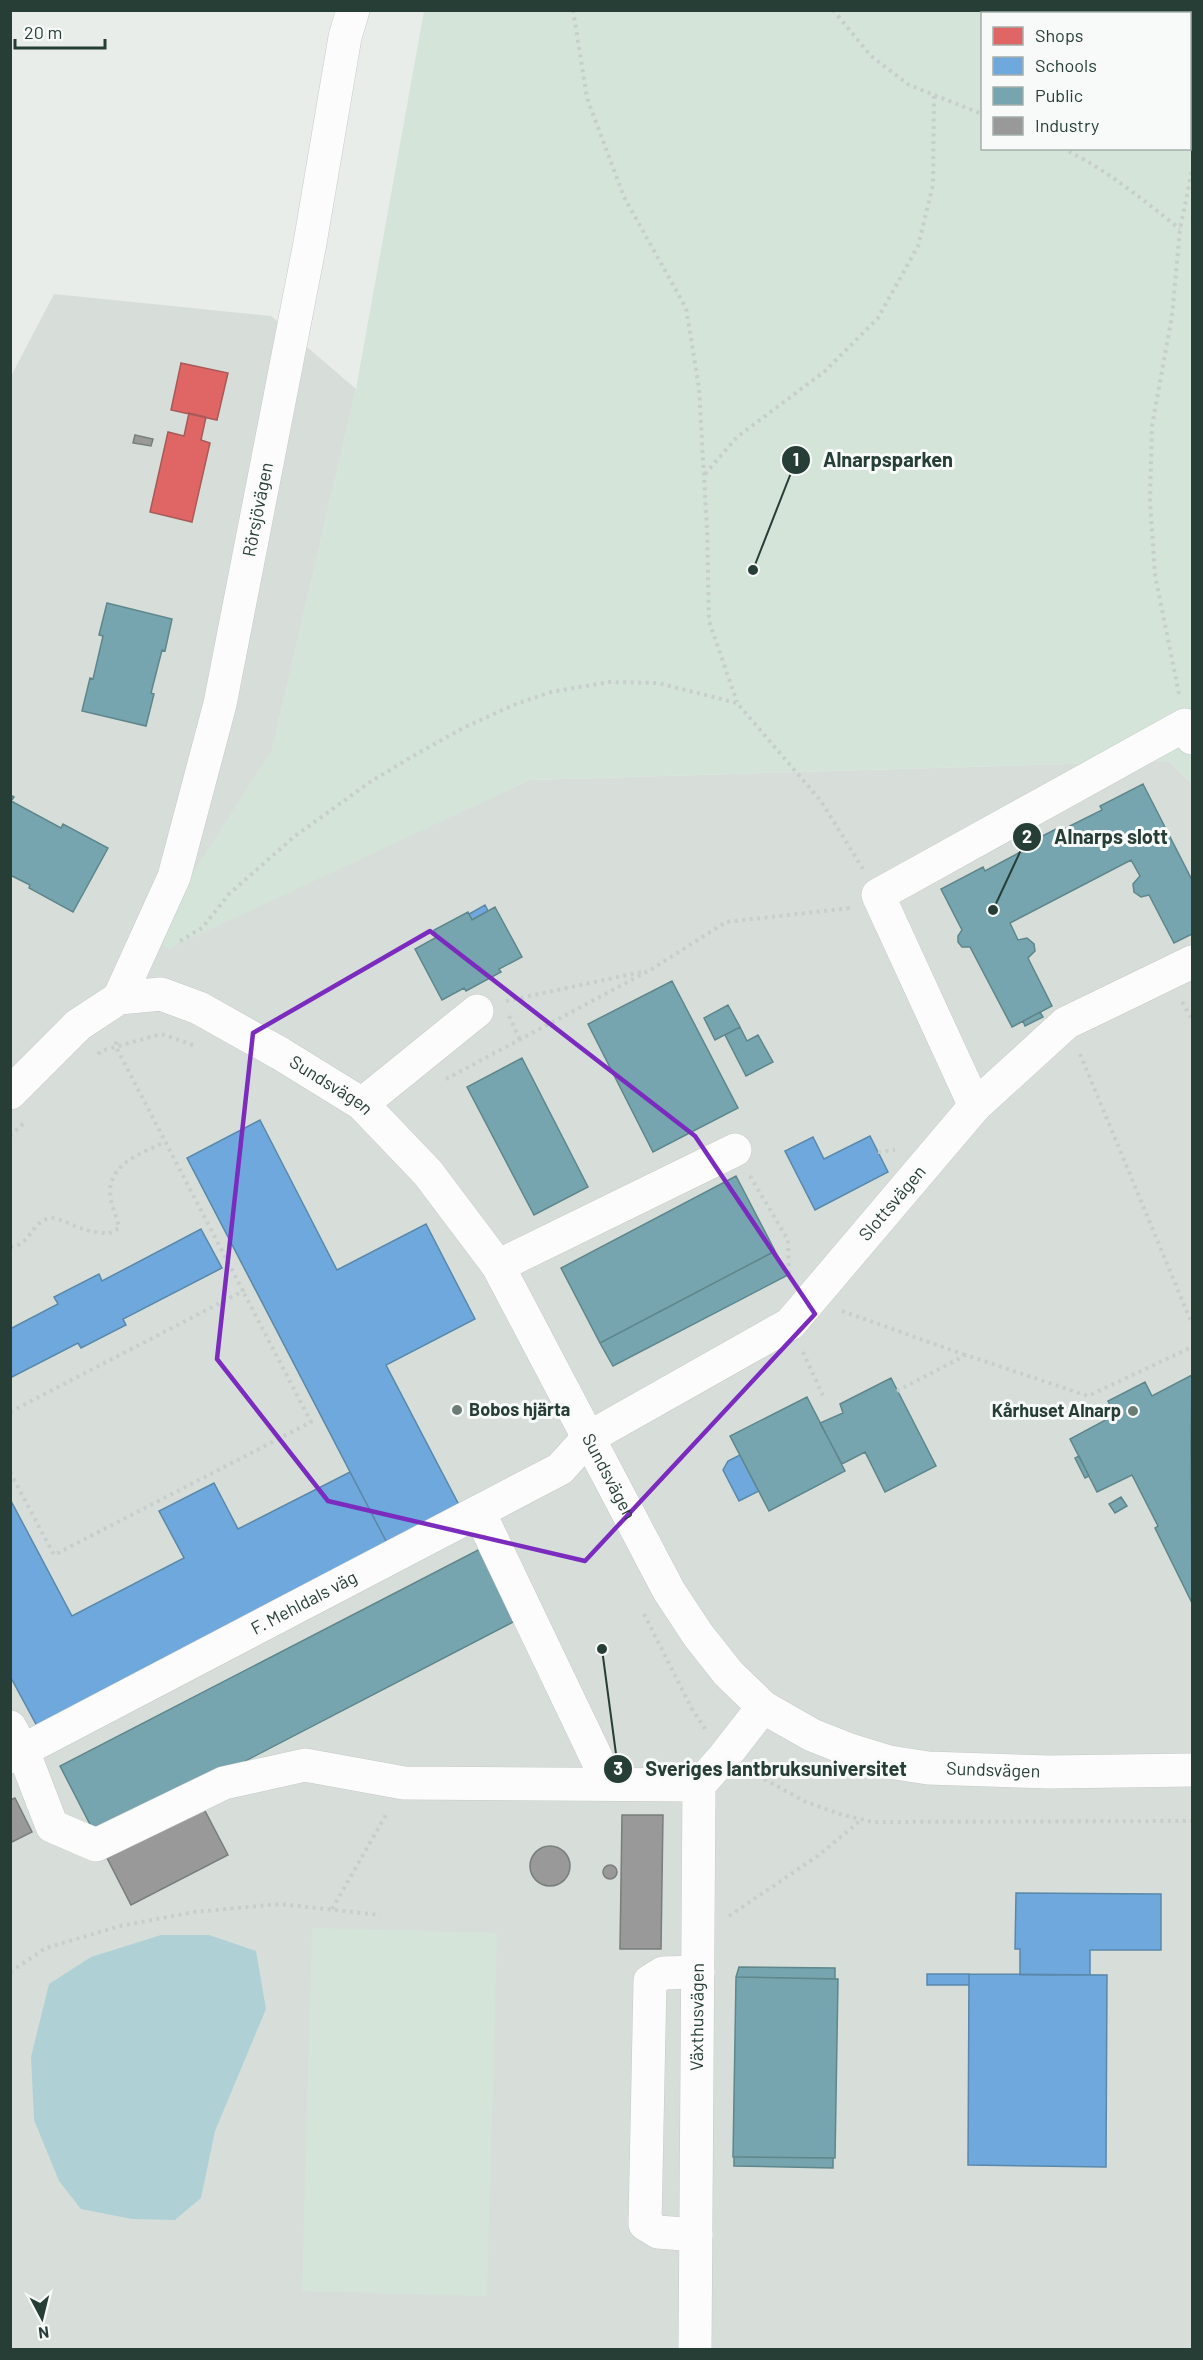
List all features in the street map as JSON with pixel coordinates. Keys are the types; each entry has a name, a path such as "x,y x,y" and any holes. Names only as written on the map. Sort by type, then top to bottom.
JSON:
{"street":[{"name":"Rörsjövägen","path":"119,998 174,877 220,704 310,243 345,38 353,10"},
{"path":"975,1106 881,900 1189,731"},
{"name":"Slottsvägen","path":"588,1438 800,1312 975,1106 1066,1023 1192,962"},
{"name":"Sundsvägen","path":"10,1093 78,1025 119,998 161,994 199,1008 281,1054 362,1104 428,1173 498,1266 681,1609 728,1673 762,1707 812,1735 850,1750 889,1762 928,1768 1050,1772 1192,1770"},
{"path":"362,1104 477,1011"},
{"path":"498,1266 735,1150"},
{"name":"F. Mehldals väg","path":"15,1745 560,1469 588,1438"},
{"path":"479,1512 609,1784"},
{"path":"15,1745 52,1826 96,1845 224,1783 305,1765 404,1783 699,1785 724,1757 762,1707"},
{"name":"Växthusvägen","path":"694,2349 699,1785"},
{"path":"696,2235 657,2232 645,2224 650,1981 663,1973 698,1972"}],"path":[{"path":"437,1084 652,969 726,922 881,900 821,801 737,703 709,621 699,388 686,308 624,197 588,98 573,10"},
{"path":"833,10 871,56 909,85 981,114"},
{"path":"704,475 737,436 824,372 879,318 918,246 933,185 934,94"},
{"path":"1066,150 1086,159 1122,183 1180,229"},
{"path":"1189,731 1155,575 1150,501 1152,426 1172,316 1180,229 1192,170"},
{"path":"177,943 202,928 229,894 295,836 370,782 465,727 516,704 551,692 609,682 658,683 737,703"},
{"path":"520,1040 503,1002 652,969"},
{"path":"1066,1023 1192,1324"},
{"path":"94,1057 101,1051 161,1034 205,1048"},
{"path":"10,1472 54,1555 311,1422 116,1047"},
{"path":"10,1136 27,1121"},
{"path":"10,1247 17,1246 28,1239 41,1221 54,1218 84,1230 108,1234 119,1227 111,1199 114,1174 123,1162 165,1142"},
{"path":"735,1150 788,1240 800,1312 824,1398"},
{"path":"10,1412 243,1291"},
{"path":"800,1312 966,1355 1088,1396 1192,1347"},
{"path":"897,1391 966,1355"},
{"path":"332,1909 404,1783"},
{"path":"698,1933 735,1913 819,1855 861,1820"},
{"path":"10,1972 46,1948 120,1926 194,1912 280,1904 380,1915"}],"highlighted area":[{"path":"430,931 695,1136 815,1314 585,1561 328,1501 217,1359 253,1033"}],"shaded area":[{"path":"54,294 271,316 356,389 272,751 152,937 168,948 529,780 1169,761 1192,784 1192,2349 11,2349 10,378"}],"green space":[{"path":"424,11 1192,11 1192,784 1169,761 529,780 168,949 151,937 272,751 356,389"},
{"path":"312,1928 497,1933 487,2296 302,2291"}],"water":[{"path":"161,1935 209,1935 256,1951 266,2009 215,2131 201,2198 175,2220 132,2219 81,2209 59,2181 34,2120 31,2057 49,1984 91,1957"}],"building: Shops":[{"path":"181,363 228,373 217,420 171,410"},
{"path":"189,413 206,417 201,440 210,443 192,522 150,512 168,432 184,436"}],"building: Schools":[{"path":"485,905 488,911 472,920 469,914"},
{"path":"260,1120 337,1270 426,1224 475,1319 386,1365 459,1505 387,1543 187,1158"},
{"path":"870,1136 888,1172 815,1210 785,1151 813,1137 824,1159"},
{"path":"201,1229 222,1268 123,1319 126,1325 81,1348 78,1343 10,1378 10,1329 58,1304 54,1297 99,1274 102,1281"},
{"path":"740,1455 759,1491 739,1501 723,1470 728,1461"},
{"path":"350,1472 387,1543 37,1726 10,1676 10,1499 72,1616 184,1558 159,1511 214,1483 238,1529"},
{"path":"1016,1893 1161,1894 1161,1950 1090,1950 1090,1975 1020,1975 1020,1949 1015,1949"},
{"path":"927,1974 969,1974 969,1985 927,1985"},
{"path":"969,1974 1107,1975 1106,2167 968,2165"}],"building: Public":[{"path":"107,603 172,619 165,651 162,650 151,693 154,694 146,726 82,711 90,678 93,679 103,636 99,635"},
{"path":"1143,784 1192,880 1192,934 1174,943 1149,895 1141,897 1134,892 1133,884 1140,876 1131,860 1010,923 1018,940 1027,938 1034,944 1035,951 1028,958 1052,1006 1012,1027 970,947 962,947 958,942 958,936 962,930 941,889 983,867 985,871 1026,849 1025,845 1058,828 1060,831 1102,810 1100,806"},
{"path":"10,795 14,797 11,801 61,828 63,824 108,848 73,912 10,875"},
{"path":"495,907 522,957 499,969 501,972 466,991 464,988 442,1000 415,949 437,937 434,930 468,912 472,920"},
{"path":"672,981 738,1108 653,1152 588,1024"},
{"path":"728,1005 740,1027 715,1040 704,1018"},
{"path":"1040,1012 1043,1017 1025,1026 1023,1021"},
{"path":"740,1027 747,1041 758,1035 773,1062 746,1076 725,1035"},
{"path":"522,1058 588,1187 534,1215 467,1087"},
{"path":"736,1176 775,1251 600,1343 561,1268"},
{"path":"775,1251 788,1275 613,1366 600,1343"},
{"path":"1192,1375 1192,1603 1155,1528 1158,1526 1132,1475 1097,1492 1070,1439 1115,1415 1108,1401 1145,1382 1152,1396"},
{"path":"891,1378 936,1466 885,1492 865,1452 842,1464 820,1423 843,1413 840,1404"},
{"path":"807,1397 845,1471 769,1511 730,1436"},
{"path":"1079,1456 1089,1476 1085,1478 1075,1458"},
{"path":"1121,1497 1127,1506 1115,1513 1109,1504"},
{"path":"482,1548 519,1619 97,1838 60,1766"},
{"path":"739,1967 835,1968 835,1979 736,1977"},
{"path":"736,1977 838,1979 835,2158 733,2157"},
{"path":"734,2157 833,2158 833,2168 734,2166"}],"building: Industry":[{"path":"135,435 153,439 151,446 133,443"},
{"path":"15,1798 32,1832 10,1843 10,1800"},
{"path":"203,1807 228,1855 131,1905 107,1858"},
{"path":"622,1815 663,1815 661,1949 620,1949"},
{"path":"550,1846 564,1852 570,1866 564,1880 550,1886 536,1880 530,1866 536,1852"},
{"path":"610,1865 615,1867 617,1872 615,1877 610,1879 605,1877 603,1872 605,1867"}],"place":[{"name":"Alnarpsparken","path":"753,570"},
{"name":"Alnarps slott","path":"993,910"},
{"name":"Bobos hjärta","path":"457,1410"},
{"name":"Kårhuset Alnarp","path":"1133,1411"},
{"name":"Sveriges lantbruksuniversitet","path":"602,1649"}]}
